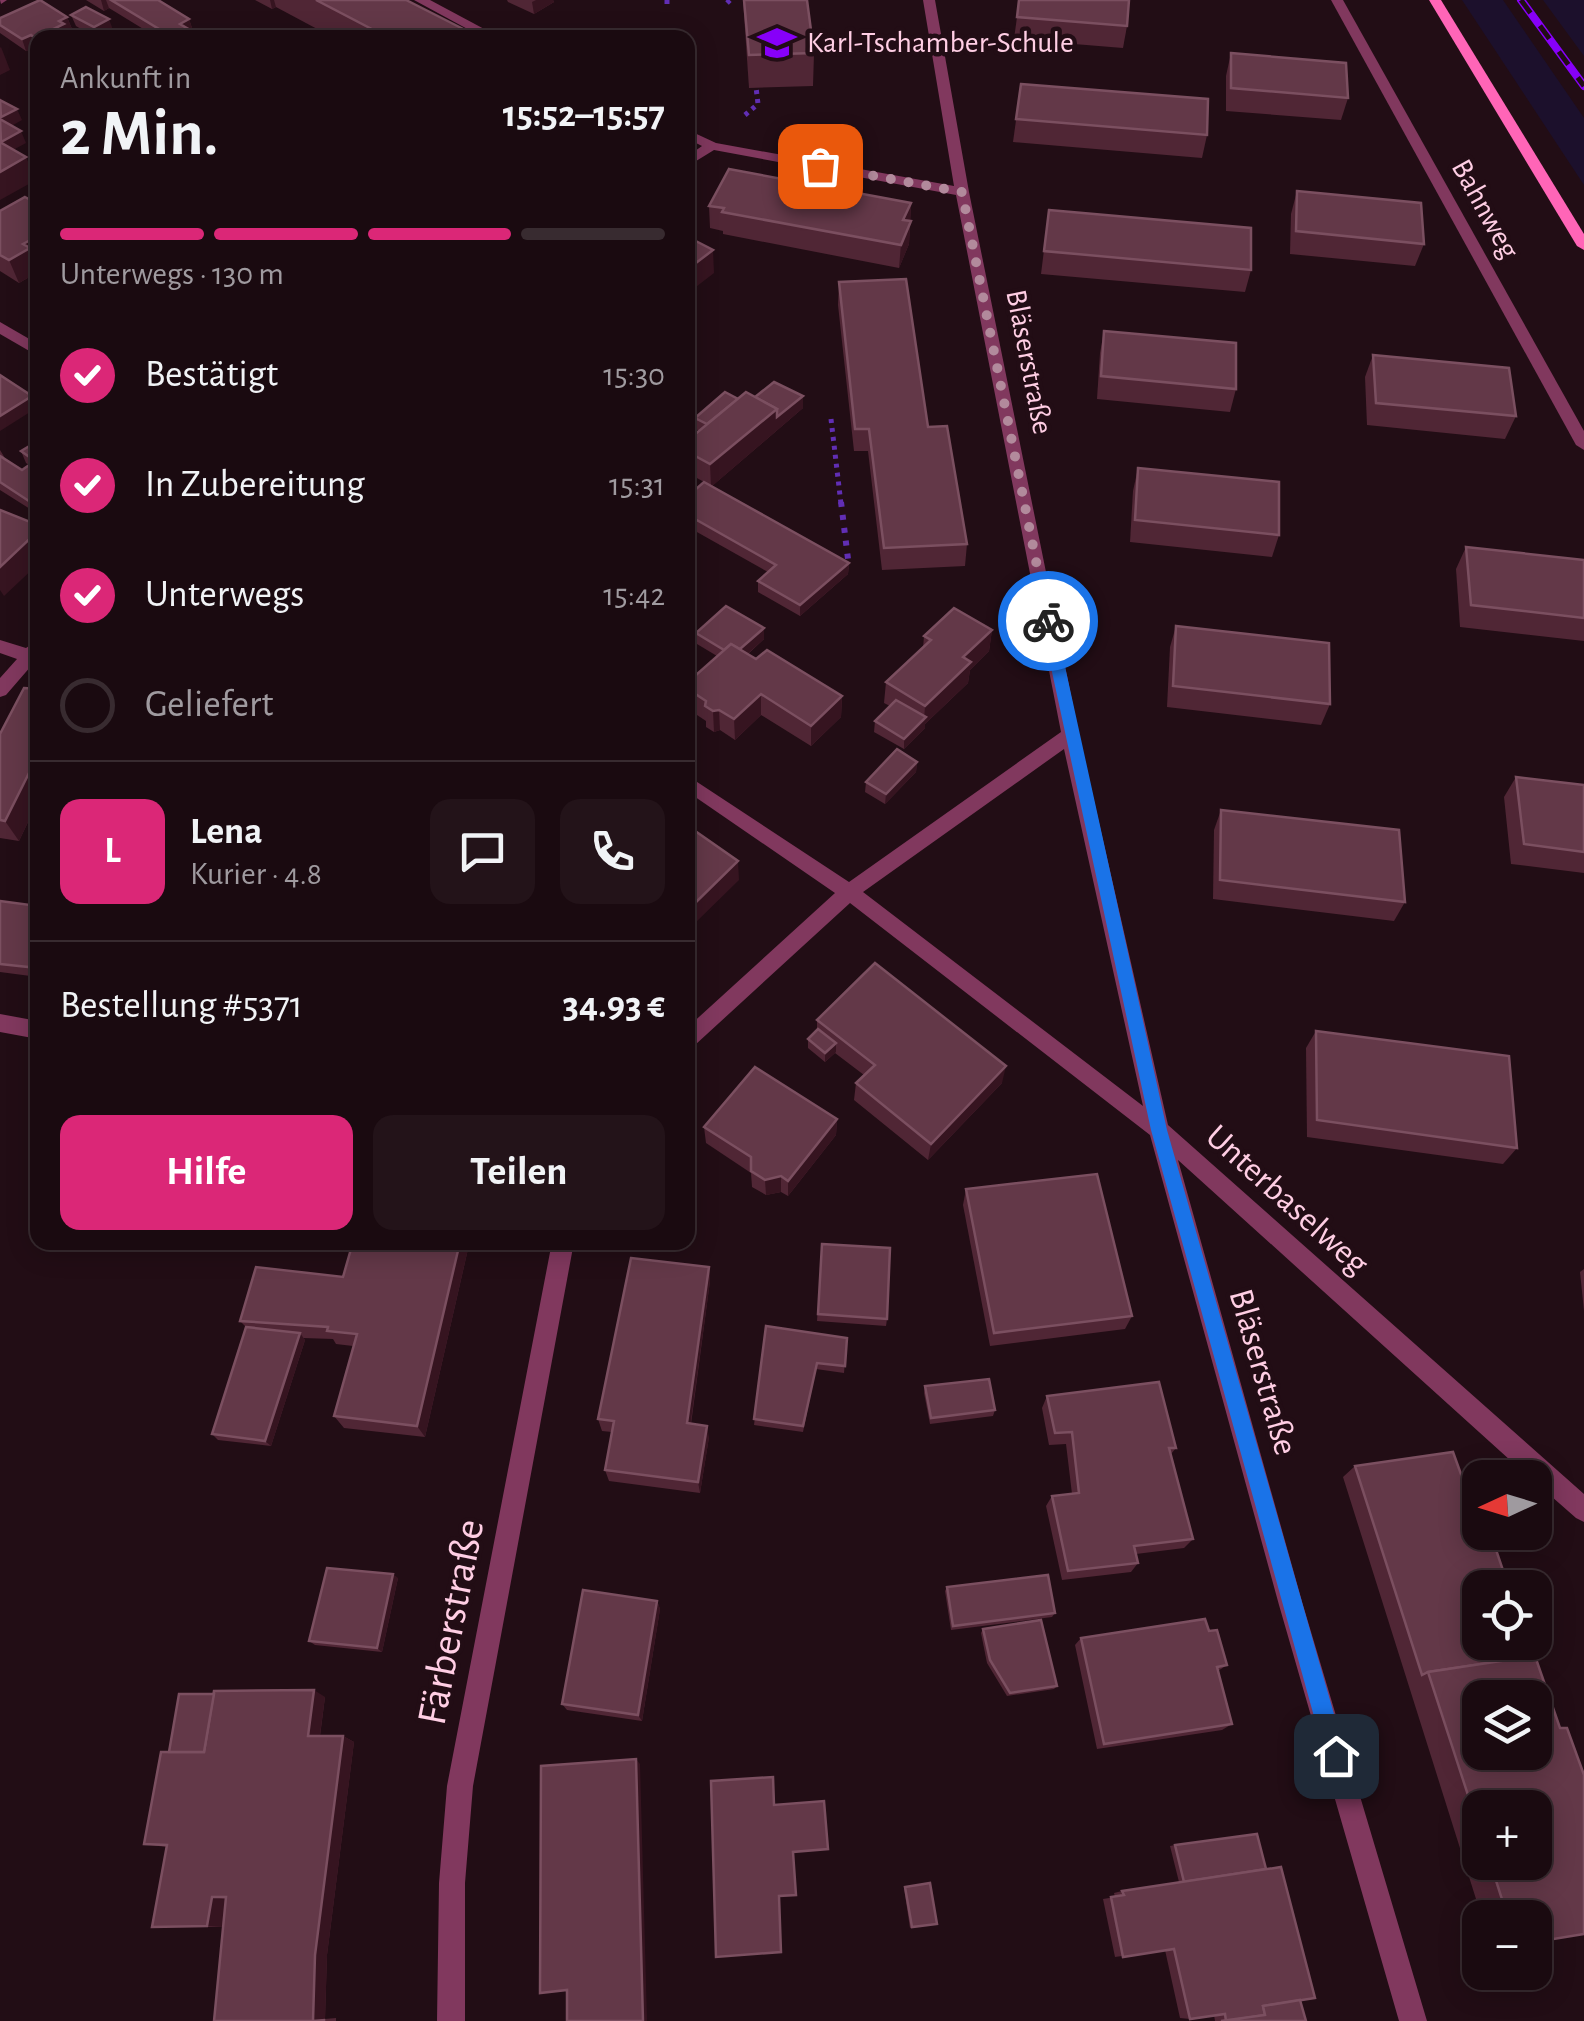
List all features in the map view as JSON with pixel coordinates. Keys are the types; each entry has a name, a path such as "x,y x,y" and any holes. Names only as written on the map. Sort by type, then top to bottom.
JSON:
{"street":[{"path":"420,0 479,30"},
{"name":"Bläserstraße","path":"929,0 962,192 1070,735 1159,1130 1291,1605 1413,2021"},
{"name":"Bahnweg","path":"1338,0 1584,445"},
{"path":"1435,0 1584,246"},
{"path":"695,138 712,146 962,192"},
{"path":"695,157 712,146"},
{"path":"0,327 30,347"},
{"path":"0,646 30,650"},
{"path":"0,690 30,654"},
{"path":"695,1033 849,892 1070,735"},
{"name":"Unterbaselweg","path":"695,788 849,892 1159,1130 1584,1510"},
{"path":"0,1023 30,1029"},
{"name":"Färberstraße","path":"451,2021 452,1883 460,1786 562,1250"}],"path":[{"path":"756,87 758,104"},
{"path":"830,419 848,559"}],"shaded area":[{"path":"1462,0 1503,0 1584,118 1584,185"},
{"path":"1543,0 1584,0 1584,56"}],"building":[{"path":"40,0 67,17 59,21 64,24 52,30 30,30 30,35 22,39 0,25 0,18"},
{"path":"111,0 158,0 189,19 180,24 190,30 161,30"},
{"path":"316,0 406,0 465,30 374,30"},
{"path":"744,0 807,0 814,53 749,55"},
{"path":"1019,0 1129,0 1127,26 1017,17"},
{"path":"86,7 109,19 94,27 71,15"},
{"path":"1231,53 1346,63 1348,98 1231,88"},
{"path":"1021,84 1208,99 1207,135 1016,119"},
{"path":"0,100 17,109 1,117"},
{"path":"0,119 21,131 1,142"},
{"path":"0,142 26,157 0,172"},
{"path":"729,169 911,203 903,220 911,221 901,245 722,212 724,208 709,206"},
{"path":"1297,191 1421,203 1424,244 1296,231"},
{"path":"25,197 30,200 30,240 23,244 30,248 9,260 0,255 0,211"},
{"path":"1049,210 1251,228 1251,270 1044,251"},
{"path":"695,241 713,250 695,264"},
{"path":"906,279 928,427 947,426 967,544 884,548 869,429 855,429 839,282"},
{"path":"1104,331 1236,343 1236,389 1101,376"},
{"path":"1373,355 1509,368 1516,416 1376,403"},
{"path":"0,375 30,397 0,416"},
{"path":"774,382 803,396 777,417 777,409 755,397"},
{"path":"725,392 738,399 707,424 695,418"},
{"path":"746,392 777,409 710,464 695,456 695,434"},
{"path":"0,456 22,470 30,464 30,502 0,482"},
{"path":"1138,468 1279,482 1279,535 1135,520"},
{"path":"704,482 849,563 800,605 758,581 776,565 695,519 695,490"},
{"path":"0,510 30,522 30,539 0,567"},
{"path":"1466,547 1584,560 1584,618 1471,605"},
{"path":"726,606 764,628 740,649 731,644 724,650 696,633"},
{"path":"954,608 992,630 963,657 971,662 925,706 886,682 931,640 924,636"},
{"path":"1176,626 1329,643 1330,704 1173,686"},
{"path":"731,644 756,659 767,650 842,696 811,726 761,694 734,719 705,706 706,701 695,694 695,676"},
{"path":"24,688 30,688 30,771 5,821 0,820 0,734"},
{"path":"896,700 926,717 904,739 875,721"},
{"path":"897,749 917,762 886,794 866,782"},
{"path":"1516,777 1584,785 1584,852 1524,844"},
{"path":"1221,810 1399,830 1405,902 1220,880"},
{"path":"695,831 738,861 695,903"},
{"path":"0,901 30,905 30,967 0,964"},
{"path":"875,963 1006,1066 931,1144 856,1083 875,1065 817,1020"},
{"path":"818,1029 836,1043 825,1053 808,1039"},
{"path":"1316,1031 1509,1056 1517,1148 1317,1120"},
{"path":"755,1067 837,1119 788,1181 781,1176 765,1180 751,1171 751,1157 704,1127"},
{"path":"1097,1174 1132,1316 994,1333 966,1189"},
{"path":"822,1244 890,1248 887,1319 818,1314"},
{"path":"351,1250 458,1250 417,1426 334,1416 357,1334 327,1331 328,1327 240,1321 256,1267 343,1277"},
{"path":"631,1258 709,1267 687,1423 707,1426 698,1482 605,1470 614,1421 598,1419"},
{"path":"766,1326 847,1338 845,1366 817,1363 803,1426 754,1419"},
{"path":"246,1327 300,1333 265,1441 212,1434"},
{"path":"989,1379 995,1410 931,1418 925,1386"},
{"path":"1159,1382 1176,1448 1169,1448 1193,1539 1134,1546 1138,1563 1068,1571 1052,1496 1079,1493 1072,1432 1055,1433 1047,1396"},
{"path":"1453,1452 1462,1477 1462,1550 1496,1550 1503,1570 1462,1570 1462,1660 1507,1660 1422,1675 1355,1466"},
{"path":"327,1568 393,1574 377,1648 309,1641"},
{"path":"1048,1575 1055,1613 953,1626 947,1587"},
{"path":"583,1590 657,1601 638,1715 562,1704"},
{"path":"1205,1619 1209,1631 1217,1630 1227,1665 1217,1667 1232,1724 1104,1744 1081,1638"},
{"path":"1041,1620 1057,1686 1010,1693 990,1660 983,1629"},
{"path":"1508,1660 1536,1660 1543,1680 1462,1680 1462,1770 1552,1770 1552,1705 1560,1728 1567,1728 1584,1775 1584,1934 1552,1939 1552,1900 1502,1900 1496,1880 1552,1880 1552,1790 1466,1790 1428,1672"},
{"path":"314,1690 308,1736 343,1736 315,1955 313,2021 214,2021 226,1897 212,1897 207,1926 152,1927 167,1845 144,1844 161,1752 204,1752 214,1691"},
{"path":"179,1694 214,1694 204,1752 169,1752"},
{"path":"636,1759 643,2021 567,2021 567,1990 540,1993 541,1766"},
{"path":"773,1777 774,1805 824,1801 828,1849 793,1852 796,1895 779,1896 781,1952 716,1957 711,1781"},
{"path":"1257,1834 1266,1869 1184,1882 1175,1845"},
{"path":"1281,1867 1315,1998 1263,2006 1265,2015 1226,2021 1225,2014 1190,2019 1174,1949 1123,1957 1111,1897 1124,1895 1122,1891"},
{"path":"930,1883 937,1924 912,1927 905,1887"},
{"path":"1300,2000 1306,2021 1221,2021 1265,2015 1263,2006"}],"railway":[{"path":"1521,0 1584,86"}],"way so far":[{"path":"820,166 962,192 1048,621"}],"place":[{"name":"Karl-Tschamber-Schule","path":"777,43"}],"route":[{"path":"1048,621 1159,1130 1336,1756"}]}
